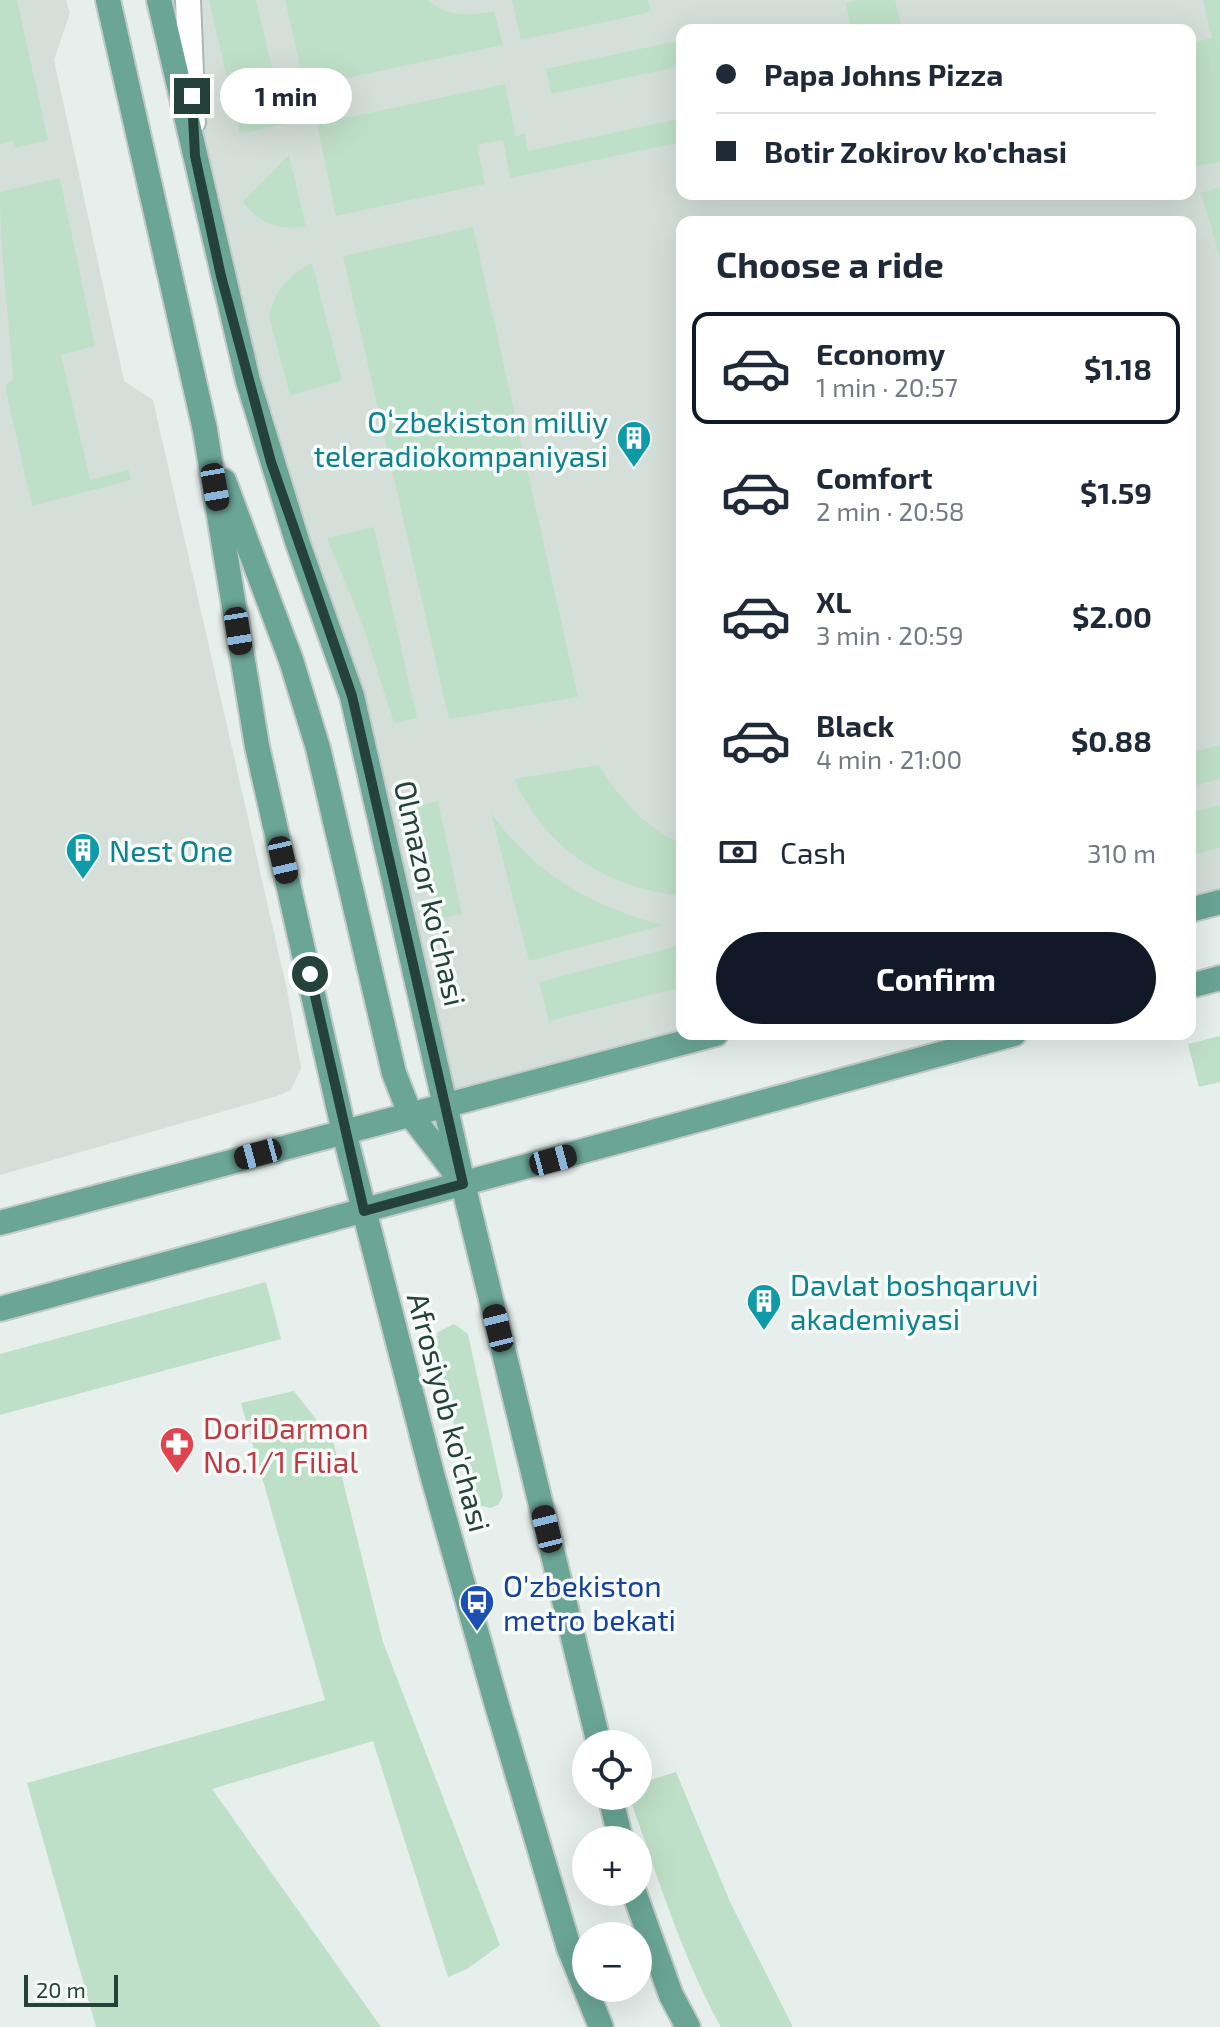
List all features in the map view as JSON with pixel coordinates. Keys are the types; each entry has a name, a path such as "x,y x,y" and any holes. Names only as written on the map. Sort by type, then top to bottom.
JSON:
{"main road":[{"path":"108,0 205,430 257,746 344,1132"},
{"name":"Olmazor ko'chasi","path":"159,0 259,422 352,696 446,1105"},
{"path":"205,430 309,718 394,1073 410,1114 463,1184"},
{"path":"1196,908 1220,902"},
{"path":"1196,984 1220,978"},
{"path":"0,1223 693,1040"},
{"path":"0,1309 992,1040"},
{"path":"446,1105 596,1730"},
{"name":"Afrosiyob ko'chasi","path":"344,1132 496,1702 569,1948 601,2027"},
{"path":"639,1906 671,1995 688,2027"}],"street":[{"path":"188,0 195,156"}],"shaded area":[{"path":"0,0 66,0 70,13 54,60 124,381 153,400 287,990 301,1068 291,1090 277,1096 0,1175"},
{"path":"159,0 1220,0 1220,902 1196,908 1196,216 676,216 676,1036 446,1105 371,771 297,541"}],"green space":[{"path":"0,0 17,0 48,140 14,148 13,141 0,144"},
{"path":"209,0 256,0 285,124 240,134"},
{"path":"285,0 427,0 443,10 459,14 494,11 503,45 346,78 308,101"},
{"path":"512,0 648,0 651,12 521,40"},
{"path":"895,0 901,24 850,24 846,3"},
{"path":"1203,0 1220,0 1220,162 1196,166 1196,42 1212,38"},
{"path":"676,41 676,67 551,94 546,69"},
{"path":"505,84 516,136 525,134 528,151 676,119 676,143 510,178 503,140 477,145 485,184 336,216 317,124"},
{"path":"289,155 306,227 288,228 271,224 243,202"},
{"path":"60,178 95,346 61,355 90,480 129,470 131,480 32,506 5,386 13,379 0,192"},
{"path":"1220,187 1220,258 1201,193"},
{"path":"473,227 578,697 449,719 343,256"},
{"path":"312,263 342,381 290,395 269,317 284,285"},
{"path":"374,527 417,718 394,723 364,629 327,538"},
{"path":"1220,745 1220,779 1196,785 1196,751"},
{"path":"599,765 635,811 676,841 676,895 629,885 582,861 543,826 514,779"},
{"path":"438,801 462,914 438,919 414,807"},
{"path":"1220,805 1220,848 1196,854 1196,811"},
{"path":"491,813 526,854 567,885 612,908 664,925 529,961"},
{"path":"676,947 676,989 549,1021 539,982"},
{"path":"1220,1036 1220,1082 1199,1087 1188,1044"},
{"path":"266,1282 281,1339 0,1415 0,1354"},
{"path":"454,1324 468,1334 503,1496 498,1505 490,1508 473,1504 435,1343 438,1332"},
{"path":"294,1391 333,1441 383,1642 500,1945 467,1969 448,1977 373,1741 212,1789 381,2027 96,2027 27,1783 325,1700 241,1403"},
{"path":"676,1772 730,1902 793,2027 721,2027 694,1972 652,1862 652,1826 639,1826 634,1810 652,1810 652,1780"}],"place":[{"name":"Oʻzbekiston milliy teleradiokompaniyasi","path":"634,469"},
{"name":"Nest One","path":"83,881"},
{"name":"Davlat boshqaruvi akademiyasi","path":"764,1332"},
{"name":"DoriDarmon No.1/1 Filial","path":"177,1475"},
{"name":"O'zbekiston metro bekati","path":"477,1633"}],"route":[{"path":"192,96 195,156 221,276 271,462 352,696 463,1184 364,1211 310,974"}]}
